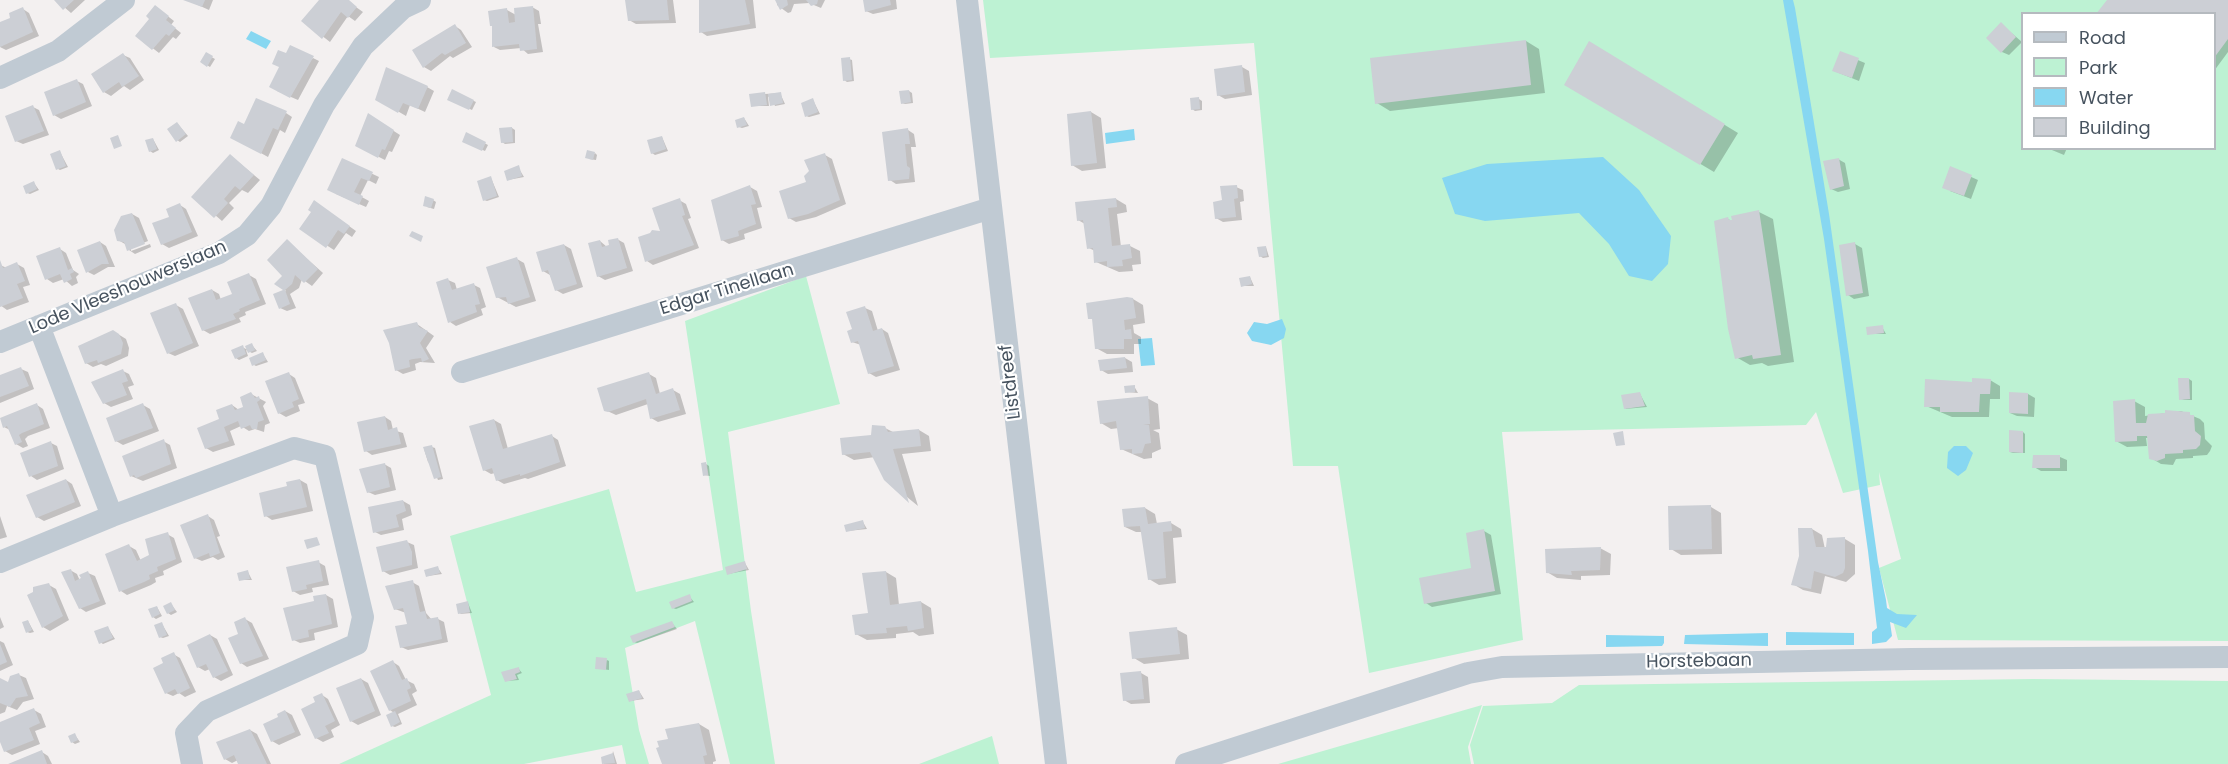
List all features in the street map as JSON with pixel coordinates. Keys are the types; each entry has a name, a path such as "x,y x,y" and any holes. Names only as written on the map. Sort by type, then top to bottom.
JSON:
{"street":[{"path":"0,78 58,51 124,0"},
{"name":"Lode Vleeshouwerslaan","path":"0,342 219,254 247,235 271,206 324,105 363,46 403,8 420,0"},
{"name":"Listdreef","path":"967,0 1056,764"},
{"name":"Edgar Tinellaan","path":"462,372 991,208"},
{"path":"39,326 112,516"},
{"path":"0,562 112,516 294,448 325,456 363,617 357,644 207,711 186,733 192,764"},
{"name":"Horstebaan","path":"1186,764 1266,740 1446,679 1502,667 1736,661 2228,657"}],"green space":[{"path":"983,0 2228,0 2228,641 1898,640 1879,568 1901,559 1879,472 1880,485 1843,493 1816,412 1806,425 1502,432 1523,640 1369,673 1338,466 1293,466 1254,43 990,58"},
{"path":"806,276 840,404 728,432 751,611 775,764 730,764 695,621 625,648 639,730 649,764 626,764 622,745 524,764 339,764 491,695 450,536 609,489 636,592 723,570 685,321"},
{"path":"2033,679 2228,681 2228,764 1474,764 1470,745 1483,706 1552,703 1579,685"},
{"path":"1482,705 1468,747 1471,764 1278,764"},
{"path":"992,736 999,764 919,764"}],"water":[{"path":"1783,0 1793,0 1795,8 1829,214 1878,562 1887,608 1897,614 1917,615 1906,628 1890,622 1892,636 1886,642 1872,644 1872,632 1877,628 1868,551 1824,239"},
{"path":"251,31 271,41 266,49 246,39"},
{"path":"1134,129 1135,140 1106,144 1105,133"},
{"path":"1603,157 1639,190 1671,236 1668,264 1652,281 1629,276 1609,244 1579,213 1485,221 1455,214 1442,178 1487,164"},
{"path":"1282,319 1286,329 1284,338 1271,345 1252,341 1247,333 1254,322 1267,324"},
{"path":"1152,338 1155,365 1141,366 1138,339"},
{"path":"1954,446 1966,446 1973,453 1966,470 1958,476 1947,468 1948,452"},
{"path":"1786,632 1854,633 1854,645 1786,645"},
{"path":"1768,633 1768,646 1684,644 1685,635"},
{"path":"1606,635 1664,636 1664,643 1662,646 1606,647"}],"building":[{"path":"54,0 74,0 63,10"},
{"path":"183,0 205,0 202,7"},
{"path":"319,0 349,0 357,7 348,18 341,12 322,39 301,21"},
{"path":"625,0 667,0 669,20 628,21"},
{"path":"699,0 745,0 750,24 699,33"},
{"path":"775,0 787,0 788,5 780,10"},
{"path":"806,0 818,0 817,4 811,6"},
{"path":"863,0 890,0 891,5 865,12"},
{"path":"2107,0 2228,0 2228,39 2216,55 2216,12 2098,12"},
{"path":"155,5 169,16 166,20 176,28 169,36 166,34 152,50 135,36 149,19 146,16"},
{"path":"533,6 537,49 520,51 519,44 492,47 492,26 490,26 488,11 507,8 509,23 515,22 514,8"},
{"path":"23,7 33,32 0,47 0,22 10,18 9,13"},
{"path":"2001,22 2016,37 2001,53 1986,38"},
{"path":"455,24 466,43 445,55 442,53 423,68 412,50"},
{"path":"1526,40 1531,85 1375,104 1370,58"},
{"path":"1589,41 1725,124 1700,165 1564,85"},
{"path":"290,45 314,56 290,98 269,87 279,67 272,64 278,50 286,53"},
{"path":"1840,51 1859,58 1852,78 1832,71"},
{"path":"206,52 213,56 207,67 200,62"},
{"path":"123,53 139,76 122,87 119,82 103,93 91,74"},
{"path":"850,57 852,80 843,81 841,58"},
{"path":"1242,65 1245,92 1217,96 1214,69"},
{"path":"386,67 428,86 418,109 403,103 398,113 375,100"},
{"path":"77,79 86,102 53,116 44,92"},
{"path":"452,89 474,100 469,110 447,100"},
{"path":"909,90 911,102 901,104 899,91"},
{"path":"765,92 767,105 751,107 749,94"},
{"path":"781,92 783,103 770,106 768,94"},
{"path":"1199,97 1200,109 1191,110 1190,98"},
{"path":"256,98 287,111 278,130 273,128 261,154 230,138 238,121 244,124"},
{"path":"813,98 818,112 805,117 801,103"},
{"path":"33,105 44,131 15,142 5,116"},
{"path":"1091,111 1097,163 1071,166 1067,114"},
{"path":"368,113 394,130 385,150 382,149 378,158 355,146"},
{"path":"744,117 747,125 737,128 735,120"},
{"path":"177,122 186,134 176,142 167,129"},
{"path":"512,127 513,142 501,143 499,128"},
{"path":"908,128 910,144 905,144 907,166 910,168 909,179 888,181 882,132"},
{"path":"466,132 486,142 482,151 462,142"},
{"path":"118,135 122,146 114,149 110,138"},
{"path":"662,136 666,149 651,154 647,140"},
{"path":"153,138 157,149 149,152 145,140"},
{"path":"60,150 66,166 56,170 50,154"},
{"path":"587,150 595,152 593,160 585,158"},
{"path":"825,153 840,200 808,214 788,219 779,191 806,182 804,176 809,171 804,160"},
{"path":"230,154 254,175 240,190 235,186 224,199 228,203 214,218 191,197"},
{"path":"342,158 373,172 369,181 361,178 354,192 363,196 359,205 327,190"},
{"path":"1839,158 1844,186 1830,190 1823,161"},
{"path":"519,165 522,176 507,181 504,171"},
{"path":"1950,166 1972,175 1964,196 1942,188"},
{"path":"491,176 497,196 483,201 477,181"},
{"path":"34,181 37,189 26,194 23,186"},
{"path":"750,185 756,204 751,205 756,224 738,231 739,236 721,241 711,200"},
{"path":"1237,185 1238,198 1234,199 1236,217 1215,219 1213,202 1222,200 1220,186"},
{"path":"425,196 434,199 431,208 423,206"},
{"path":"680,198 685,215 682,216 694,245 645,262 638,237 652,230 660,231 652,208"},
{"path":"1116,198 1117,207 1108,208 1112,246 1130,244 1132,258 1122,260 1123,266 1107,267 1107,261 1094,263 1093,248 1087,249 1083,220 1077,221 1075,202"},
{"path":"314,200 350,226 344,234 338,230 326,248 299,229 311,212 308,210"},
{"path":"180,203 192,232 161,245 152,223 169,217 166,209"},
{"path":"1759,210 1781,355 1753,359 1752,355 1735,359 1728,329 1714,221 1728,217 1732,220 1731,216"},
{"path":"132,213 145,244 127,251 124,242 117,241 114,230 121,216"},
{"path":"412,231 423,236 421,242 409,236"},
{"path":"618,238 627,268 597,277 588,243 600,240 602,247 609,245 608,240"},
{"path":"287,239 318,269 304,283 295,275 292,284 285,290 290,304 279,309 273,294 283,290 274,284 282,276 267,260"},
{"path":"100,241 109,264 102,264 86,273 77,250"},
{"path":"1855,242 1863,293 1846,296 1839,245"},
{"path":"564,244 577,284 555,291 548,270 542,272 536,252"},
{"path":"1266,246 1267,256 1259,257 1257,247"},
{"path":"60,247 68,270 72,268 74,272 70,274 72,279 64,283 60,274 45,280 36,256"},
{"path":"517,257 530,297 508,304 506,297 496,298 486,267"},
{"path":"0,260 3,268 17,262 25,281 17,284 23,298 0,307"},
{"path":"249,273 260,300 239,309 240,311 233,314 236,319 202,331 188,298 212,289 216,300 232,294 227,282"},
{"path":"1250,276 1252,284 1241,287 1239,278"},
{"path":"448,278 452,290 474,283 480,304 475,305 477,312 448,323 436,282"},
{"path":"1133,298 1136,318 1124,320 1125,330 1131,329 1132,339 1124,339 1124,349 1095,349 1092,319 1088,319 1086,303"},
{"path":"176,303 193,343 167,354 150,313"},
{"path":"865,306 873,331 882,328 894,366 868,374 858,341 851,343 847,331 852,329 846,312"},
{"path":"417,322 419,327 428,331 420,343 429,359 422,362 421,358 409,360 410,367 395,371 389,343 383,330"},
{"path":"1883,325 1884,333 1867,335 1866,327"},
{"path":"113,330 119,334 123,343 121,354 98,363 97,360 85,364 78,346"},
{"path":"252,343 255,350 248,353 245,346"},
{"path":"243,345 246,354 235,359 231,350"},
{"path":"263,352 266,360 252,366 249,358"},
{"path":"1125,357 1127,368 1100,371 1098,360"},
{"path":"21,367 29,386 0,397 0,375"},
{"path":"123,369 128,381 122,383 127,395 103,404 91,382"},
{"path":"289,372 299,399 292,402 294,407 278,414 265,381"},
{"path":"649,372 656,394 673,388 680,410 650,419 646,399 608,412 604,411 597,388"},
{"path":"1972,378 1991,379 1990,394 1980,394 1979,412 1940,412 1940,407 1924,407 1925,379 1972,382"},
{"path":"2178,378 2189,378 2190,399 2179,400"},
{"path":"1135,385 1135,392 1125,393 1124,386"},
{"path":"251,392 255,398 259,396 260,400 257,402 264,420 258,422 257,429 252,429 250,425 241,429 238,421 224,427 229,441 205,449 197,428 219,419 216,410 232,404 235,410 243,407 240,397"},
{"path":"1640,392 1645,406 1624,409 1621,395"},
{"path":"2009,392 2028,393 2028,414 2009,413"},
{"path":"1148,396 1150,424 1143,424 1149,425 1151,443 1145,444 1142,453 1132,454 1132,449 1120,450 1116,421 1100,424 1097,401"},
{"path":"2135,399 2136,423 2146,423 2148,414 2165,413 2165,410 2190,412 2190,415 2194,415 2195,431 2201,436 2200,445 2196,449 2183,450 2183,453 2165,454 2165,458 2157,461 2149,459 2147,436 2137,436 2137,441 2115,442 2113,401"},
{"path":"37,403 44,424 19,435 22,442 15,445 7,426 3,428 0,418"},
{"path":"143,403 153,428 115,442 106,418"},
{"path":"385,416 388,430 397,427 401,444 364,452 357,422"},
{"path":"494,419 503,449 552,434 560,462 520,476 520,474 496,481 492,468 483,471 469,426"},
{"path":"872,425 885,426 888,432 919,429 921,446 893,449 909,503 884,480 870,452 842,455 840,438 871,435"},
{"path":"2009,430 2023,431 2023,453 2009,452"},
{"path":"1623,431 1625,445 1616,446 1613,433"},
{"path":"164,439 171,464 136,478 134,475 130,477 122,456"},
{"path":"51,441 58,466 29,477 20,453"},
{"path":"432,445 441,477 434,479 423,447"},
{"path":"2033,455 2060,455 2060,468 2032,468"},
{"path":"706,462 708,475 703,476 701,463"},
{"path":"385,463 390,487 367,493 359,469"},
{"path":"66,479 75,502 36,518 26,495"},
{"path":"300,479 307,507 264,517 259,493 287,486 286,482"},
{"path":"403,500 406,511 396,515 399,527 373,533 368,507"},
{"path":"1711,505 1712,549 1669,550 1668,506"},
{"path":"1145,507 1148,524 1171,521 1172,531 1163,532 1166,578 1148,580 1140,526 1124,527 1122,509"},
{"path":"208,514 220,553 210,557 209,553 194,559 180,525"},
{"path":"863,520 865,528 846,532 844,525"},
{"path":"1798,528 1812,528 1816,547 1826,547 1827,538 1845,537 1843,573 1835,577 1814,571 1811,589 1791,585 1799,556"},
{"path":"1484,529 1495,591 1424,604 1419,578 1471,568 1466,533"},
{"path":"168,532 176,559 157,567 158,571 149,575 150,579 119,592 105,554 129,544 137,561 149,555 145,539"},
{"path":"317,537 320,545 307,549 304,540"},
{"path":"407,540 412,552 412,565 382,572 376,547"},
{"path":"1601,547 1600,570 1571,571 1572,575 1546,573 1545,549"},
{"path":"319,560 323,581 306,585 307,589 292,592 286,567"},
{"path":"745,561 747,569 727,575 725,567"},
{"path":"438,566 440,573 426,577 424,570"},
{"path":"71,569 75,581 81,578 79,575 88,571 100,601 79,609 61,572"},
{"path":"248,570 250,579 239,581 237,573"},
{"path":"886,571 890,605 921,601 924,628 908,631 907,626 886,628 887,633 855,635 852,615 868,613 862,573"},
{"path":"413,580 420,612 425,611 427,619 438,617 442,639 400,648 395,626 407,624 403,608 394,610 385,586"},
{"path":"49,583 63,616 42,628 27,595 33,592 33,587"},
{"path":"326,594 332,624 308,630 309,637 292,641 283,608 314,601 313,596"},
{"path":"690,594 692,601 672,609 669,602"},
{"path":"468,601 470,612 458,614 456,604"},
{"path":"171,602 175,610 167,614 163,606"},
{"path":"157,606 160,614 152,618 148,609"},
{"path":"245,617 263,656 240,664 228,638 238,634 234,622"},
{"path":"28,620 32,630 26,633 22,622"},
{"path":"672,621 675,627 633,643 630,636"},
{"path":"162,622 167,635 159,638 154,625"},
{"path":"108,626 113,638 99,644 94,631"},
{"path":"1177,627 1180,654 1132,659 1129,632"},
{"path":"210,634 228,671 213,678 206,664 197,668 187,645"},
{"path":"0,644 7,662 0,665"},
{"path":"174,652 190,688 178,694 175,689 165,694 153,668 163,663 161,658"},
{"path":"596,657 607,658 606,670 595,669"},
{"path":"393,660 402,680 407,678 411,688 407,690 411,701 389,711 370,671"},
{"path":"519,667 520,672 515,674 517,679 505,682 501,672"},
{"path":"1141,671 1144,699 1123,701 1120,673"},
{"path":"19,673 28,696 16,698 10,707 0,703 0,678 8,682 10,676"},
{"path":"361,678 375,711 350,722 336,688"},
{"path":"639,690 642,698 629,702 626,694"},
{"path":"322,693 335,721 325,726 329,733 315,739 301,709 315,702 313,697"},
{"path":"34,708 40,723 29,728 34,740 4,752 0,742 0,722"},
{"path":"285,710 295,732 271,742 263,724 278,717 277,714"},
{"path":"395,711 400,722 391,727 386,715"},
{"path":"699,723 707,755 703,756 705,764 662,764 656,748 659,747 657,741 668,739 665,729"},
{"path":"250,729 267,764 238,764 234,755 224,760 216,742"},
{"path":"75,733 78,740 71,743 68,736"},
{"path":"42,750 47,764 8,764"},
{"path":"613,753 615,763 602,764 601,757"}]}
